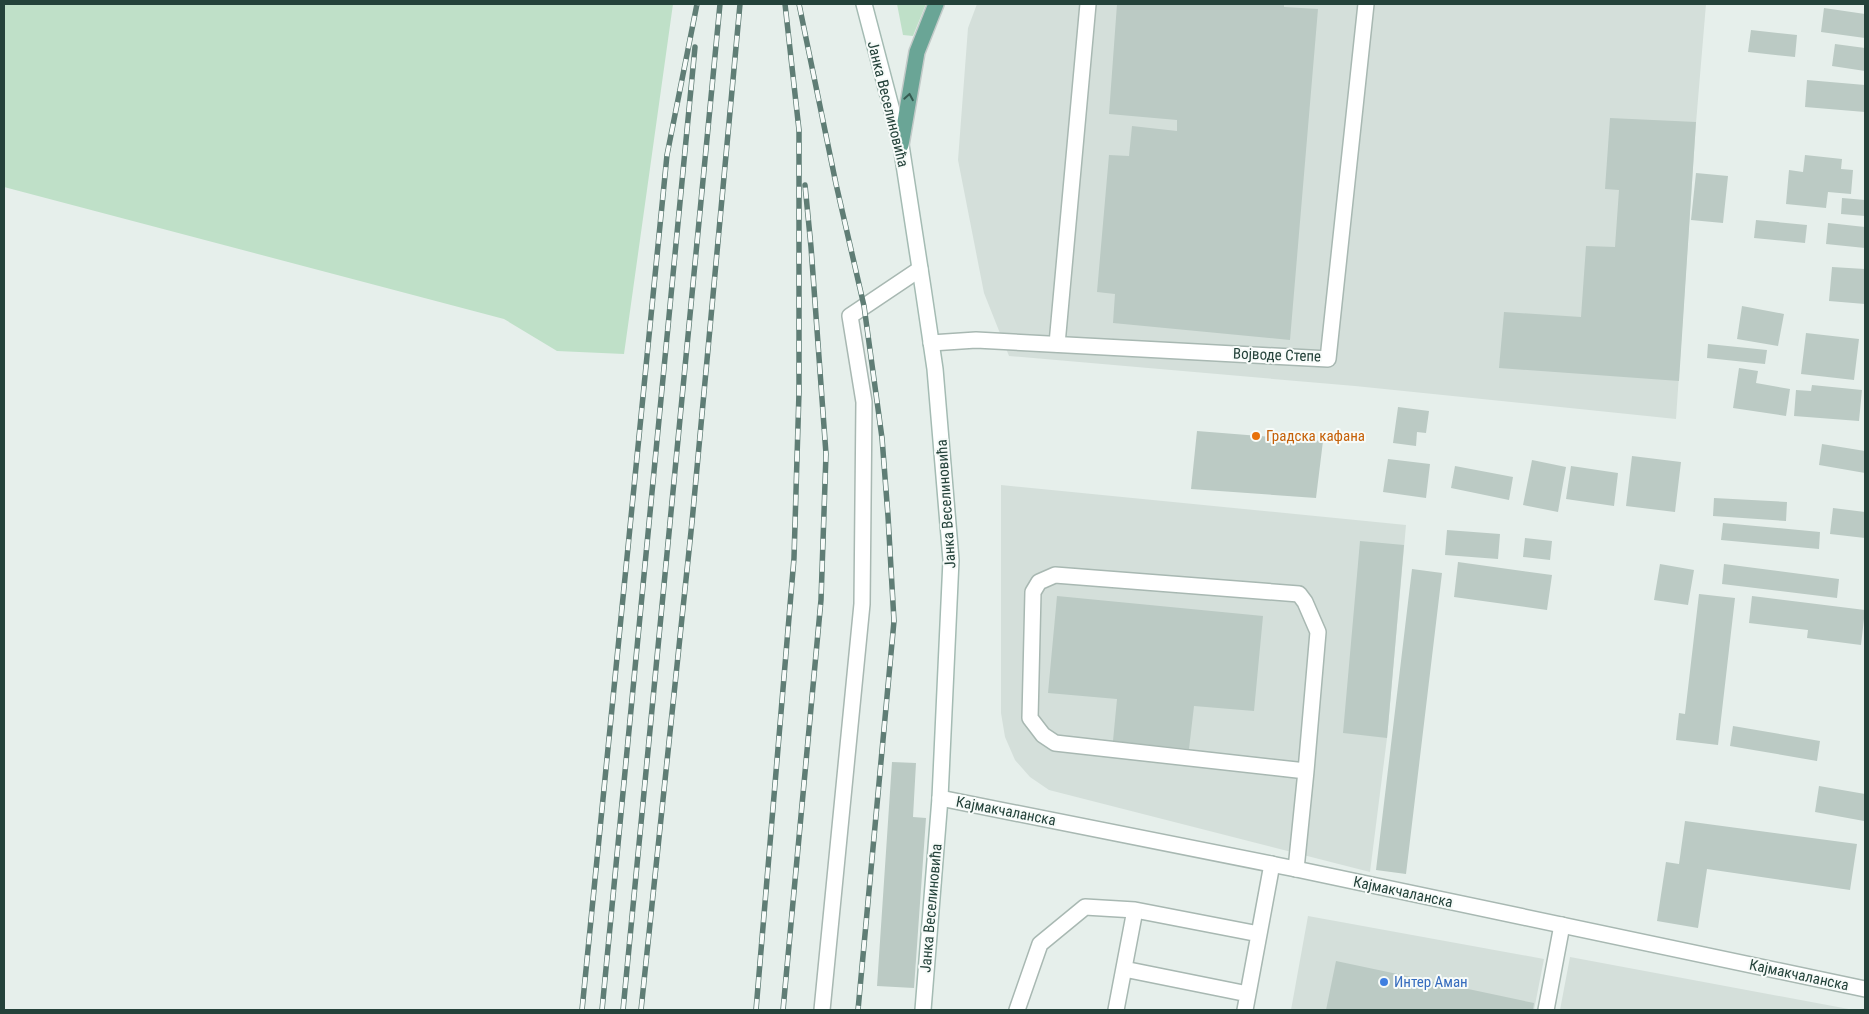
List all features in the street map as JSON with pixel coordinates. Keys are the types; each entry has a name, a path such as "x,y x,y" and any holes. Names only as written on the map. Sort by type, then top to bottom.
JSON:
{"main road":[{"path":"901,145 917,52 936,4"}],"street":[{"name":"Јанка Веселиновића","path":"864,4 901,145 935,369 951,560 940,798 923,1010"},
{"path":"1056,344 1088,4"},
{"name":"Војводе Степе","path":"931,343 976,340 1328,359 1366,4"},
{"path":"822,1010 862,604 864,402 850,316 920,269"},
{"path":"1296,869 1306,771 1318,632 1305,602 1299,594 1055,575 1039,582 1033,592 1030,718 1043,735 1055,743 1306,771"},
{"name":"Кајмакчаланска","path":"940,798 1272,864 1865,989"},
{"path":"1244,1010 1272,864"},
{"path":"1017,1010 1040,944 1085,907 1135,910 1259,934"},
{"path":"1116,1010 1135,910"},
{"path":"1546,1010 1562,925"},
{"path":"1124,969 1248,994"}],"shaded area":[{"path":"977,4 1706,4 1676,419 1355,386 1009,356 984,293 958,160 968,28"},
{"path":"1001,485 1406,525 1387,738 1370,872 1049,790 1030,777 1015,760 1005,737 1001,713"},
{"path":"1308,916 1544,959 1534,1010 1291,1010"},
{"path":"1570,957 1854,1010 1560,1010"}],"green space":[{"path":"4,4 673,4 624,354 557,351 504,319 4,187"},
{"path":"897,4 926,4 913,36 903,35"}],"building":[{"path":"1117,4 1284,4 1284,7 1318,9 1290,340 1113,323 1115,294 1097,292 1109,155 1129,156 1132,126 1177,131 1177,120 1109,114"},
{"path":"1824,8 1865,14 1865,38 1821,32"},
{"path":"1751,30 1797,35 1795,57 1748,52"},
{"path":"1835,44 1865,48 1865,71 1832,66"},
{"path":"1807,80 1865,85 1865,112 1805,107"},
{"path":"1610,118 1696,122 1679,381 1499,368 1504,312 1581,317 1586,246 1615,247 1619,190 1605,189"},
{"path":"1805,155 1842,159 1841,169 1853,170 1851,194 1828,192 1826,208 1786,204 1789,170 1803,172"},
{"path":"1696,173 1728,176 1723,223 1691,220"},
{"path":"1842,198 1865,200 1865,216 1841,214"},
{"path":"1756,220 1807,225 1805,243 1754,238"},
{"path":"1828,223 1865,227 1865,248 1826,244"},
{"path":"1832,267 1865,269 1865,304 1829,301"},
{"path":"1742,306 1784,314 1778,346 1737,339"},
{"path":"1806,333 1859,339 1854,380 1801,374"},
{"path":"1708,344 1767,350 1765,364 1707,358"},
{"path":"1739,368 1758,371 1756,383 1790,389 1786,416 1733,408"},
{"path":"1812,385 1862,390 1859,421 1794,416 1796,390 1811,391"},
{"path":"1398,407 1429,411 1426,433 1417,432 1416,446 1393,443"},
{"path":"1197,431 1323,441 1316,498 1191,489"},
{"path":"1822,444 1865,451 1865,473 1819,465"},
{"path":"1632,456 1681,462 1675,512 1626,506"},
{"path":"1388,459 1430,464 1426,498 1383,492"},
{"path":"1532,460 1566,467 1558,512 1523,505"},
{"path":"1455,466 1513,477 1509,500 1451,488"},
{"path":"1571,466 1618,473 1614,506 1566,499"},
{"path":"1714,498 1787,502 1786,521 1713,516"},
{"path":"1833,508 1865,512 1865,538 1830,534"},
{"path":"1723,523 1820,532 1819,549 1721,540"},
{"path":"1447,530 1500,534 1498,559 1445,555"},
{"path":"1525,538 1552,541 1550,560 1523,557"},
{"path":"1360,541 1404,545 1387,738 1343,733"},
{"path":"1458,562 1552,575 1547,610 1454,597"},
{"path":"1660,564 1694,570 1688,605 1654,600"},
{"path":"1724,564 1839,579 1837,598 1722,584"},
{"path":"1412,569 1442,573 1406,874 1376,870"},
{"path":"1699,594 1735,598 1718,745 1676,740 1679,713 1685,714"},
{"path":"1057,596 1263,616 1254,711 1194,706 1189,749 1113,741 1117,699 1048,693"},
{"path":"1752,596 1865,610 1861,645 1807,638 1808,630 1749,623"},
{"path":"1733,726 1820,741 1817,761 1730,746"},
{"path":"892,762 916,763 913,817 926,818 914,988 877,986"},
{"path":"1819,786 1865,794 1864,821 1815,812"},
{"path":"1685,821 1857,844 1850,890 1707,869 1698,928 1657,921 1666,862 1679,864"},
{"name":"Интер Аман","path":"1336,961 1534,1003 1533,1010 1326,1010"}],"railway":[{"path":"582,1010 667,155 697,4"},
{"path":"623,1010 720,4"},
{"path":"641,1010 692,522 740,4"},
{"path":"756,1010 794,558 799,392 799,130 785,4"},
{"path":"799,4 836,184 864,306 882,438 888,516 894,621 858,1010"},
{"path":"602,1010 695,47"},
{"path":"783,1010 821,600 826,454 805,185"}],"place":[{"name":"Градска кафана","path":"1256,436"},
{"name":"Интер Аман","path":"1384,982"}]}
